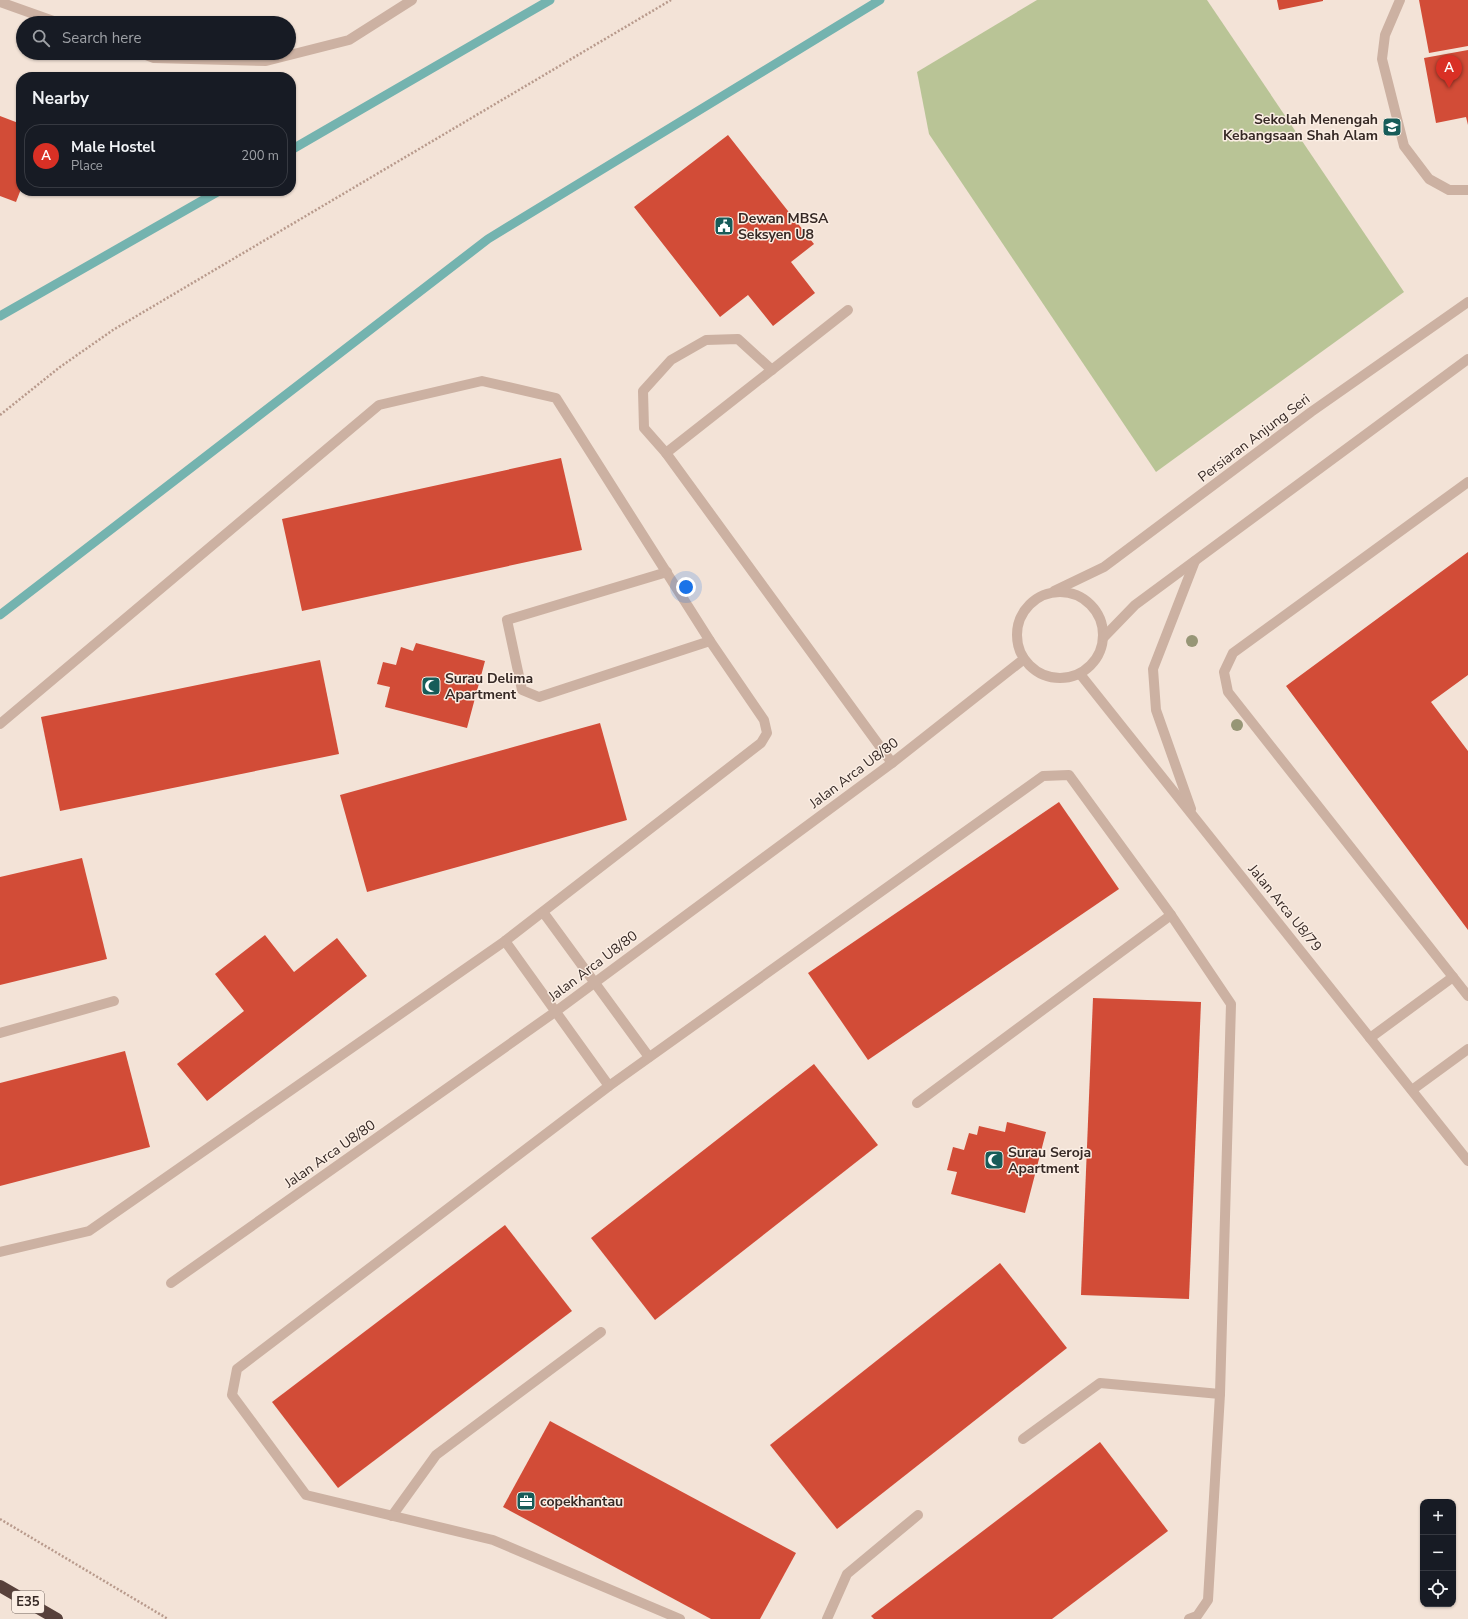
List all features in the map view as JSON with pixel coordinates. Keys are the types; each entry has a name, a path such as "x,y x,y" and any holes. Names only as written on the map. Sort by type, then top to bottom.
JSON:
{"highway":[{"name":"E35","path":"0,1586 57,1619"}],"street":[{"path":"296,54 349,40 412,0"},
{"path":"1400,0 1385,35 1382,59 1404,146 1429,179 1449,190 1468,190"},
{"path":"0,2 39,16"},
{"path":"210,60 266,62 274,60"},
{"name":"Persiaran Anjung Seri","path":"1054,591 1104,567 1311,412 1468,302"},
{"path":"666,453 848,310"},
{"path":"772,370 738,339 706,340 670,360 643,391 644,428 666,453 892,763"},
{"path":"1104,637 1135,605 1468,360"},
{"path":"0,724 379,405 482,381 556,398 710,641 764,720 767,733 761,743 505,941 89,1231 0,1252"},
{"path":"1468,482 1233,653 1224,672 1228,692 1468,996"},
{"path":"1194,817 1156,710 1152,668 1195,561"},
{"path":"667,572 507,620 522,690 539,697 710,641"},
{"path":"1054,591 1074,593 1090,602 1101,619 1104,637 1100,652 1092,665 1080,674 1065,678 1049,677 1035,671 1024,660 1016,643 1017,625 1024,609 1037,597 1054,591"},
{"name":"Jalan Arca U8/80","path":"171,1283 555,1012 892,763 1024,660"},
{"name":"Jalan Arca U8/79","path":"1080,674 1468,1161"},
{"path":"680,1619 494,1540 306,1495 232,1395 238,1369 649,1057 1043,776 1070,775 1171,915 1231,1004 1220,1394 1208,1600 1197,1616 1189,1619"},
{"path":"543,912 595,981 649,1057"},
{"path":"917,1103 1171,915"},
{"path":"505,941 609,1086"},
{"path":"1370,1038 1453,976"},
{"path":"0,1033 114,1001"},
{"path":"1412,1090 1468,1049"},
{"path":"392,1516 436,1455 601,1332"},
{"path":"1023,1439 1100,1383 1220,1394"},
{"path":"827,1619 847,1574 918,1515"}],"path":[{"path":"0,415 60,367 113,330 671,0"},
{"path":"0,1519 168,1619"}],"green space":[{"path":"1037,0 1207,0 1404,292 1156,472 929,134 917,72"}],"building":[{"path":"1277,0 1323,0 1323,1 1279,10"},
{"path":"1419,0 1468,0 1468,46 1429,53"},
{"path":"1468,50 1468,125 1466,117 1436,123 1424,58"},
{"path":"0,116 16,122 16,196 18,196 16,202 0,196"},
{"name":"Dewan MBSA Seksyen U8","path":"728,135 814,244 791,262 815,293 773,326 748,295 720,317 634,207"},
{"path":"561,458 582,550 302,611 282,519"},
{"path":"1468,552 1468,675 1431,702 1468,751 1468,930 1286,686"},
{"name":"Surau Delima Apartment","path":"416,643 485,661 467,728 385,707 390,687 377,684 383,662 396,665 401,647 413,651"},
{"path":"320,660 339,754 60,811 41,717"},
{"path":"600,723 627,820 367,892 340,795"},
{"path":"1059,802 1119,889 868,1060 808,973"},
{"path":"82,858 107,959 0,985 0,877"},
{"path":"265,935 294,972 337,938 367,976 207,1101 177,1064 244,1011 215,974"},
{"path":"1093,998 1201,1002 1189,1299 1081,1295"},
{"path":"125,1051 150,1147 0,1186 0,1083"},
{"path":"814,1064 878,1145 655,1320 591,1238"},
{"name":"Surau Seroja Apartment","path":"1007,1122 1046,1132 1025,1213 951,1194 957,1172 947,1170 953,1147 964,1150 969,1133 977,1135 979,1126 1005,1132"},
{"path":"505,1225 572,1311 338,1488 272,1402"},
{"path":"1000,1263 1067,1348 837,1529 770,1445"},
{"path":"550,1421 796,1553 760,1619 711,1619 503,1507"},
{"path":"1100,1442 1168,1531 1052,1619 874,1619 871,1616"}],"waterway":[{"path":"296,147 550,0"},
{"path":"0,615 488,239 880,0"},
{"path":"0,316 210,196"}],"place":[{"name":"Male Hostel","path":"1449,88"},
{"name":"Sekolah Menengah Kebangsaan Shah Alam","path":"1392,127"},
{"name":"Dewan MBSA Seksyen U8","path":"724,226"},
{"name":"Surau Delima Apartment","path":"431,686"},
{"name":"Surau Seroja Apartment","path":"994,1160"},
{"name":"copekhantau","path":"526,1501"}]}
